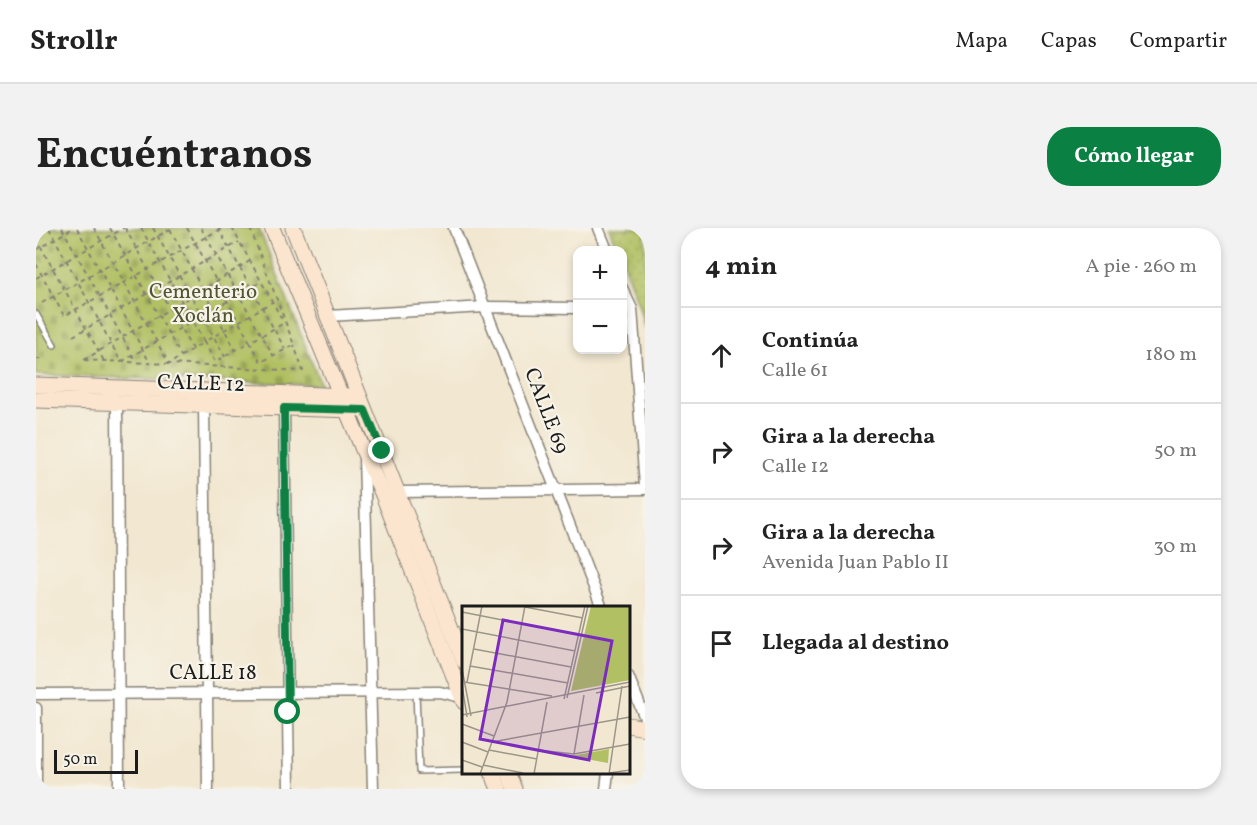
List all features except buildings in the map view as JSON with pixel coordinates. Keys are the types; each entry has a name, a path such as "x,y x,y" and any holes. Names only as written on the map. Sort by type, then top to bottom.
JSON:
{"main road":[{"path":"273,228 383,495 462,695"},
{"path":"292,228 462,656"},
{"name":"CALLE 12","path":"36,386 63,394 117,402 284,408 345,403"},
{"name":"CALLE 12","path":"36,400 63,394 362,403"},
{"path":"630,725 645,728"},
{"path":"493,774 499,789"},
{"path":"509,774 515,789"}],"street":[{"name":"CALLE 69","path":"454,228 601,606"},
{"path":"597,228 605,246"},
{"path":"328,316 485,307 573,308"},
{"path":"398,492 645,487 627,309"},
{"path":"117,402 119,789"},
{"path":"204,405 208,789"},
{"path":"284,408 290,789"},
{"path":"364,452 373,789"},
{"path":"630,681 645,718"},
{"name":"CALLE 18","path":"36,694 440,692 462,698"},
{"path":"36,708 36,789"},
{"path":"606,789 608,774"}],"lane":[{"path":"36,314 54,345"},
{"path":"416,692 419,771 462,770"}],"path":[{"path":"49,228 121,362"},
{"path":"62,228 136,362"},
{"path":"36,249 75,228 150,363"},
{"path":"94,228 169,364"},
{"path":"110,228 181,356"},
{"path":"36,278 124,228 192,349"},
{"path":"141,228 215,363 284,323"},
{"path":"153,228 225,357"},
{"path":"42,303 170,228 236,351"},
{"path":"187,228 261,362 294,345"},
{"path":"201,228 273,356"},
{"path":"232,228 289,333"},
{"path":"250,228 303,371 84,360 250,261"},
{"path":"36,264 64,316 220,229 285,350"},
{"path":"36,238 104,361"},
{"path":"73,336 239,242"},
{"path":"121,362 261,282"},
{"path":"169,364 272,302"},
{"path":"36,359 41,359"}],"green space":[{"name":"Cementerio Xoclán","path":"36,228 259,228 319,385 36,375"},
{"path":"609,228 645,228 645,329 627,273 627,246 616,246"}],"route":[{"path":"288,712 284,408 365,410 382,451"}]}
